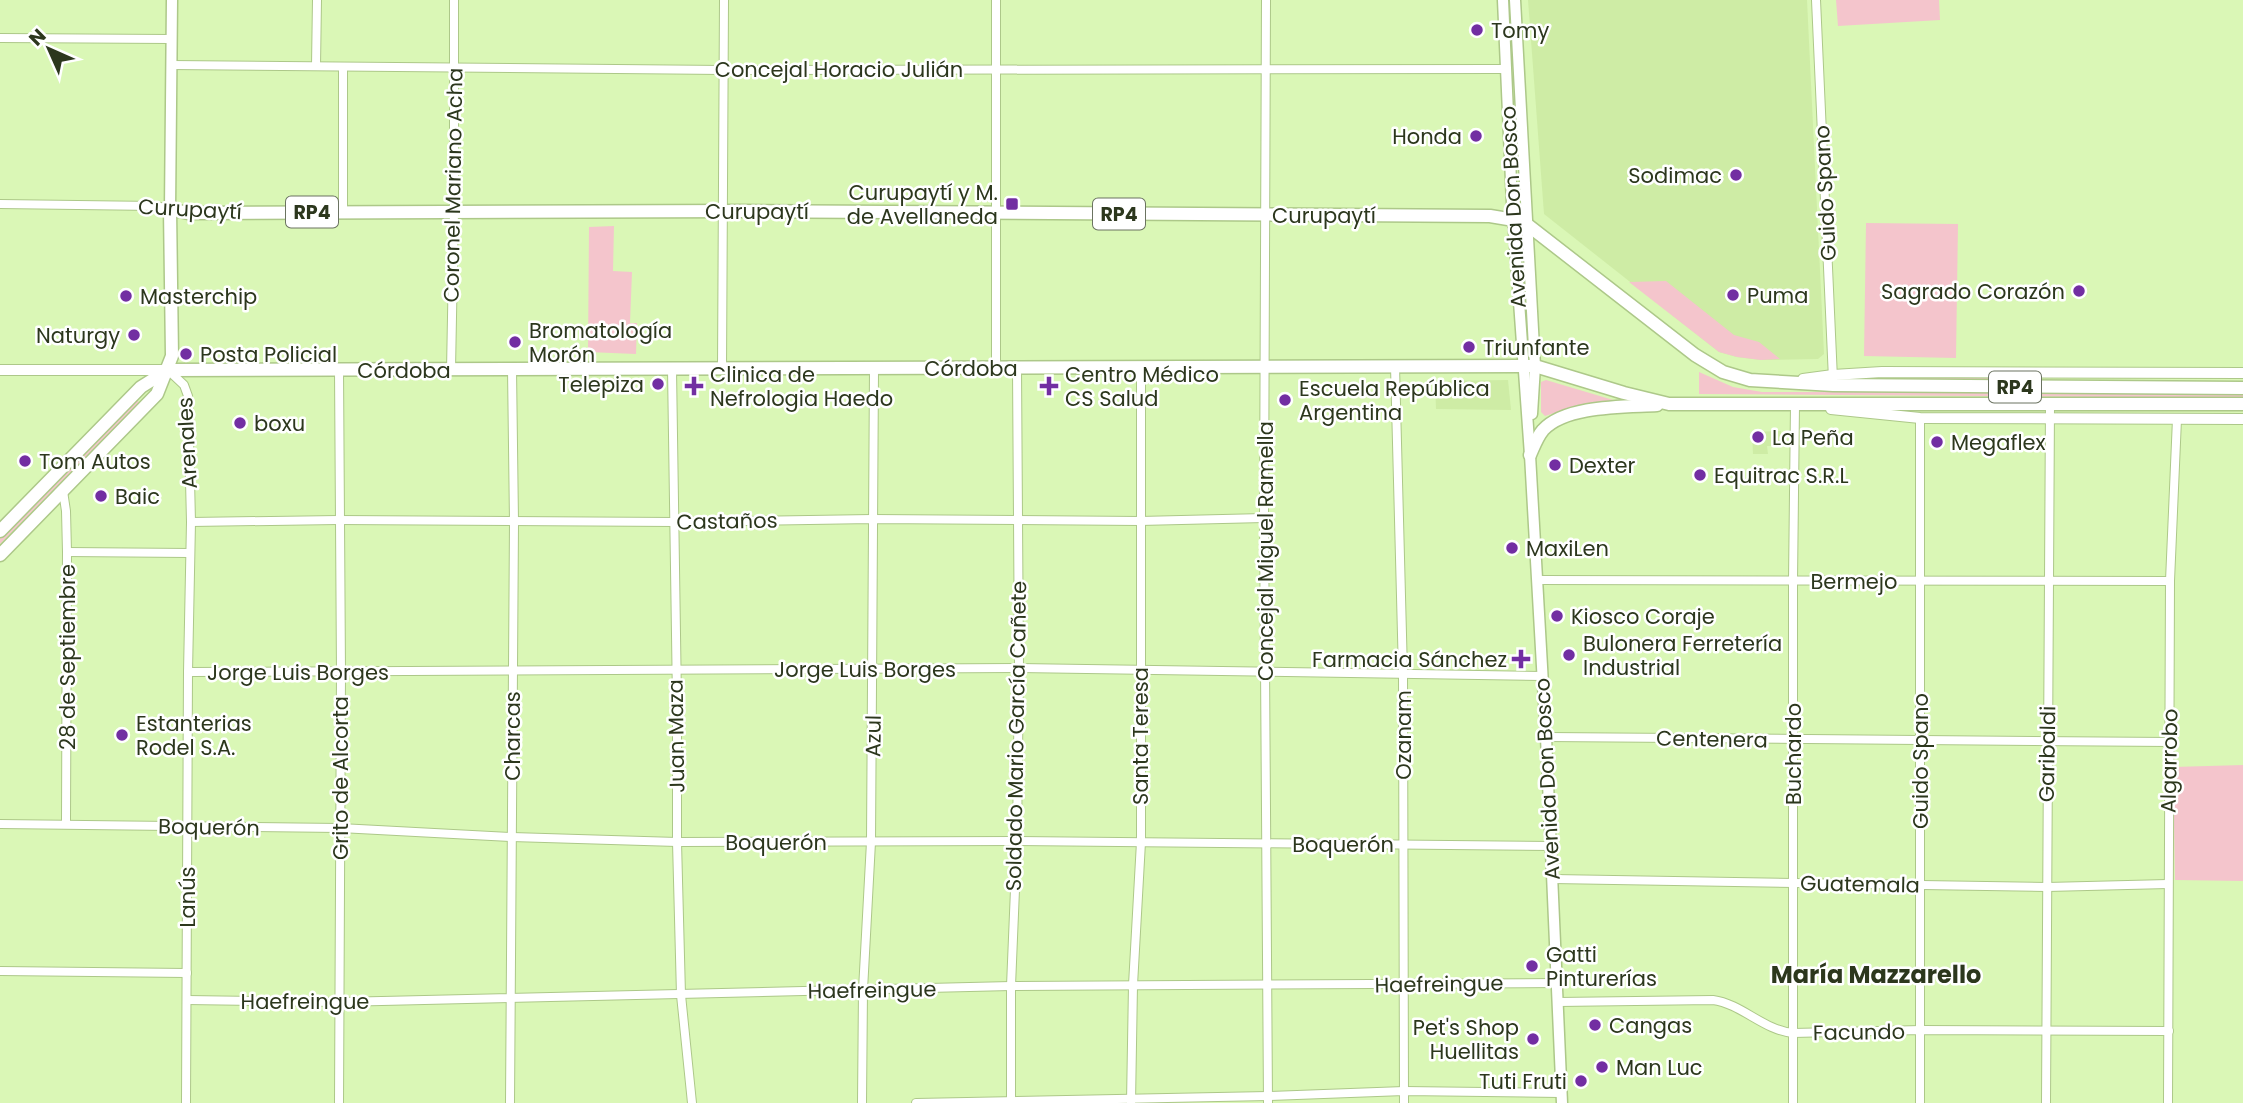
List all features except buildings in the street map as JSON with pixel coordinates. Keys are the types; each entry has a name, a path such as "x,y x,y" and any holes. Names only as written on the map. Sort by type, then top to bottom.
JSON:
{"main road":[{"path":"0,555 157,394 168,370 172,356 172,0"},
{"name":"Avenida Don Bosco","path":"1503,0 1514,219 1529,366"},
{"name":"Avenida Don Bosco","path":"1515,0 1529,226 1530,455 1552,846 1561,1098"},
{"name":"Curupaytí","path":"170,209 188,213 724,211 1490,216 1514,219"},
{"name":"RP4","path":"1514,219 1529,226 1708,364 1743,378 1788,382 1833,380 2243,387"},
{"name":"RP4","path":"1529,366 1669,404 2050,411 2178,404 2243,404"},
{"name":"Córdoba","path":"168,370 1529,366"},
{"path":"0,531 141,387 168,370"},
{"path":"2187,388 2243,375"},
{"path":"1530,455 1544,429 1565,417 1599,410 1669,404"},
{"path":"2176,419 2178,404"}],"street":[{"path":"316,66 317,0"},
{"name":"Coronel Mariano Acha","path":"451,370 454,0"},
{"path":"722,369 724,0"},
{"path":"996,0 996,369"},
{"name":"Concejal Miguel Ramella","path":"1266,0 1264,518 1268,1100"},
{"name":"Guido Spano","path":"1816,0 1833,380"},
{"path":"0,38 171,39"},
{"name":"Concejal Horacio Julián","path":"171,65 724,70 1506,69"},
{"path":"343,68 343,211"},
{"name":"Curupaytí","path":"0,204 156,206 170,209"},
{"name":"Ozanam","path":"1395,366 1403,673 1404,1103"},
{"name":"Soldado Mario García Cañete","path":"1011,1101 1011,986 1017,841 1019,668 1017,368"},
{"name":"Santa Teresa","path":"1131,1101 1133,985 1141,842 1141,368"},
{"name":"Charcas","path":"510,1103 514,522 512,369"},
{"name":"Juan Maza","path":"672,369 681,995 692,1103"},
{"name":"Azul","path":"862,1103 863,990 871,842 874,668 874,369"},
{"name":"Córdoba","path":"0,370 168,370"},
{"name":"Arenales","path":"168,370 184,386 188,396 191,522"},
{"name":"Grito de Alcorta","path":"339,370 339,1103"},
{"path":"1833,380 1882,372 2243,375"},
{"path":"1795,405 1920,418 2050,411 2176,419 2243,419"},
{"name":"Buchardo","path":"1793,1103 1795,405"},
{"name":"Garibaldi","path":"2046,1103 2050,411"},
{"name":"Guido Spano","path":"1920,418 1920,1103"},
{"name":"Algarrobo","path":"2168,1103 2170,581 2176,419"},
{"name":"28 de Septiembre","path":"63,491 67,552 66,823"},
{"name":"Castaños","path":"191,522 674,522 872,519 1140,521 1264,518"},
{"name":"Lanús","path":"186,1103 187,672 191,522"},
{"path":"67,552 190,553"},
{"name":"Bermejo","path":"1537,580 2170,581"},
{"name":"Jorge Luis Borges","path":"187,672 1019,668 1542,676"},
{"name":"Centenera","path":"1546,737 2171,742"},
{"name":"Boquerón","path":"0,824 340,828 677,842 1017,841 1552,846"},
{"name":"Guatemala","path":"1553,879 2047,887 2168,884"},
{"path":"0,971 187,973"},
{"name":"Haefreingue","path":"187,1000 339,1002 1011,986 1557,983"},
{"name":"Facundo","path":"1558,1002 1713,1000 1723,1002 1779,1030 1793,1033 1921,1030 2169,1031"},
{"path":"916,1103 1268,1100 1404,1091 1561,1098"}],"shaded area":[{"path":"1528,0 1807,0 1824,354 1818,359 1761,360 1719,352 1544,214"},
{"path":"1836,0 1939,0 1940,20 1838,26"},
{"path":"1866,223 1958,224 1956,358 1864,356"},
{"path":"614,226 613,271 632,272 630,323 637,323 636,354 588,352 589,227"},
{"path":"1666,281 1734,335 1759,342 1780,359 1761,360 1719,352 1629,282"},
{"path":"1699,372 1733,387 1762,392 2243,393 2243,398 1699,394"},
{"path":"1859,377 2039,378 2040,382 1869,380"},
{"path":"1508,380 1511,410 1436,409 1435,381"},
{"path":"1546,380 1620,402 1579,405 1545,416 1541,412 1541,382"},
{"path":"136,400 139,402 0,544 0,539"},
{"path":"1781,431 1782,446 1767,446 1768,454 1753,454 1752,432"},
{"path":"2243,765 2243,881 2175,880 2173,767"}],"place":[{"name":"Tomy","path":"1477,30"},
{"name":"Honda","path":"1476,136"},
{"name":"Sodimac","path":"1736,175"},
{"name":"Curupaytí y M. de Avellaneda","path":"1012,204"},
{"name":"Sagrado Corazón","path":"2079,291"},
{"name":"Puma","path":"1733,295"},
{"name":"Masterchip","path":"126,296"},
{"name":"Naturgy","path":"134,335"},
{"name":"Bromatología Morón","path":"515,342"},
{"name":"Triunfante","path":"1469,347"},
{"name":"Posta Policial","path":"186,354"},
{"name":"Telepiza","path":"658,384"},
{"name":"Clinica de Nefrologia Haedo","path":"694,386"},
{"name":"Centro Médico CS Salud","path":"1049,386"},
{"name":"Escuela República Argentina","path":"1285,400"},
{"name":"boxu","path":"240,423"},
{"name":"La Peña","path":"1758,437"},
{"name":"Megaflex","path":"1937,442"},
{"name":"Tom Autos","path":"25,461"},
{"name":"Dexter","path":"1555,465"},
{"name":"Equitrac S.R.L","path":"1700,475"},
{"name":"Baic","path":"101,496"},
{"name":"MaxiLen","path":"1512,548"},
{"name":"Kiosco Coraje","path":"1557,616"},
{"name":"Bulonera Ferretería Industrial","path":"1569,655"},
{"name":"Farmacia Sánchez","path":"1521,659"},
{"name":"Estanterias Rodel S.A.","path":"122,735"},
{"name":"Gatti Pinturerías","path":"1532,966"},
{"name":"Cangas","path":"1595,1025"},
{"name":"Pet's Shop Huellitas","path":"1533,1039"},
{"name":"Man Luc","path":"1602,1067"},
{"name":"Tuti Fruti","path":"1581,1081"}],"district":[{"name":"María Mazzarello","path":"1876,974"}]}
